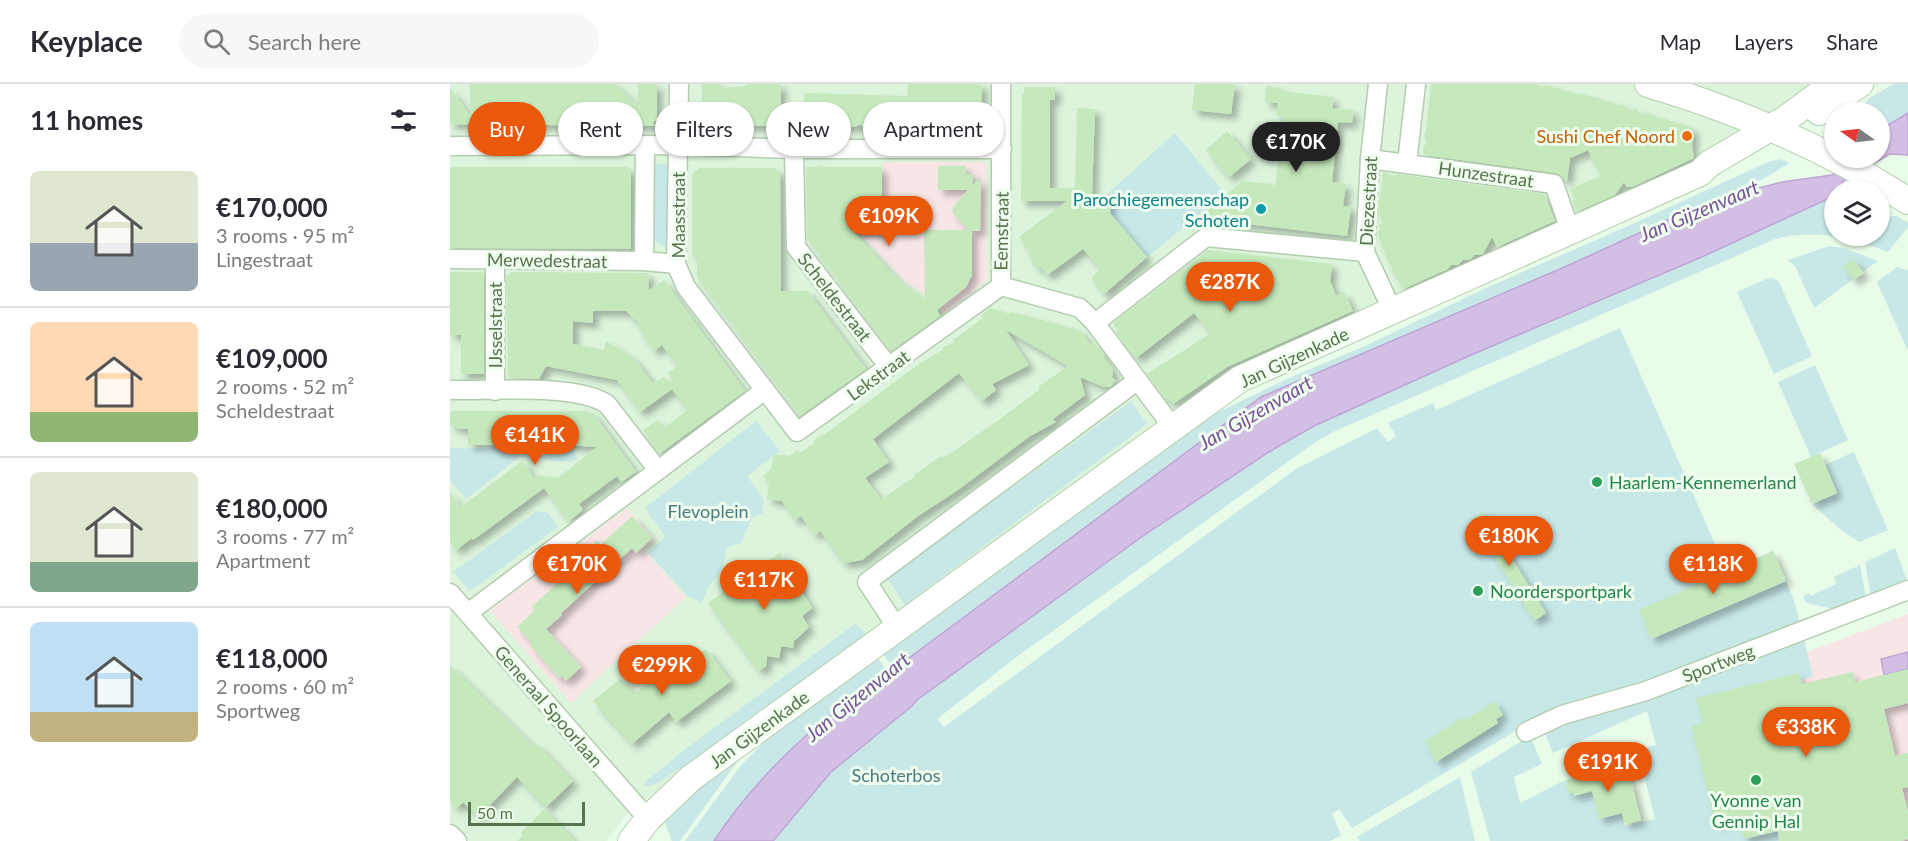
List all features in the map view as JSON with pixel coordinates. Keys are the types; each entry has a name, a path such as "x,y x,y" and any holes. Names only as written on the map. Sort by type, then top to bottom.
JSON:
{"street":[{"name":"Maasstraat","path":"679,84 679,102"},
{"name":"Eemstraat","path":"1001,84 1001,102"},
{"name":"Diezestraat","path":"1378,84 1370,159 1365,252 1394,312"},
{"name":"Diezestraat","path":"1407,163 1416,84"},
{"path":"1648,84 1824,139"},
{"path":"1698,84 1824,146"},
{"name":"Jan Gijzenkade","path":"631,841 648,819 691,778 1240,379 1394,312 1700,172 1712,173 1739,160 1786,126 1833,84"},
{"name":"Jan Gijzenkade","path":"1786,126 1860,84"},
{"path":"450,146 655,146"},
{"path":"644,261 645,146"},
{"name":"Maasstraat","path":"678,156 676,264 686,287 765,390"},
{"name":"Scheldestraat","path":"794,156 796,247 889,367"},
{"name":"Eemstraat","path":"1002,156 1001,286 1080,308 1095,323 1174,429"},
{"name":"Hunzestraat","path":"1370,159 1554,184 1570,230"},
{"path":"1865,168 1908,201"},
{"path":"1868,168 1908,184"},
{"path":"1095,323 1206,237 1365,252"},
{"name":"Merwedestraat","path":"450,259 644,261 676,264"},
{"name":"IJsselstraat","path":"495,260 495,391"},
{"name":"Lekstraat","path":"765,390 798,432 1001,286"},
{"path":"898,628 867,582 1138,380"},
{"path":"450,390 561,390 599,398 607,404 657,469"},
{"path":"468,613 765,390"},
{"name":"Sportweg","path":"1526,732 1562,715 1646,691 1908,590"},
{"name":"Generaal Spoorlaan","path":"450,593 648,819"},
{"path":"450,834 457,841"}],"shaded area":[{"path":"450,84 1881,84 1846,102 1824,102 1824,113 1776,138 1161,429 628,812 607,841 450,841"},
{"path":"883,162 986,162 987,281 943,314 932,298 907,283 859,233 850,230 882,197"},
{"path":"627,508 655,539 644,550 686,597 571,703 489,610"},
{"path":"1908,614 1908,841 1830,841 1809,713 1801,680 1813,676 1807,652"}],"green space":[{"path":"1894,84 1908,84 1908,113 1890,124 1890,102 1866,102"},
{"path":"1175,133 1225,194 1142,261 1104,213 1104,197"},
{"path":"1780,159 1790,163 1739,193 1678,215 1567,266 1261,397 894,669 883,654 1210,416 1488,287 1768,162"},
{"path":"654,164 674,164 672,242 665,247 654,240"},
{"name":"Noordersportpark","path":"1824,201 1824,235 1790,236 1775,239 1333,432 1314,443 1018,656 937,719 944,727 1296,469 1377,428 1388,442 1396,436 1388,423 1433,403 1436,410 1620,328 1727,571 1773,551 1794,600 1813,676 1801,680 1782,841 1490,841 1471,772 1530,736 1542,764 1514,777 1520,803 1565,780 1568,793 1573,792 1574,796 1592,791 1599,819 1609,811 1611,816 1611,813 1621,810 1625,826 1655,819 1638,750 1656,745 1647,711 1553,753 1543,729 1524,726 1352,828 1339,809 1332,814 1341,835 1330,841 746,841 777,796 921,697 1143,536 1268,452 1314,426 1371,399 1704,256"},
{"name":"Noordersportpark","path":"1897,216 1908,223 1908,227 1888,252 1871,246 1890,246 1890,217"},
{"path":"1829,246 1844,248 1878,261 1814,308 1795,266 1788,260"},
{"path":"1897,267 1908,270 1908,351 1877,282"},
{"path":"1773,278 1779,282 1812,356 1774,374 1737,292"},
{"path":"1815,365 1848,440 1811,457 1778,382"},
{"path":"1131,401 1147,424 905,605 887,578"},
{"name":"Flevoplein","path":"756,421 780,451 747,476 763,498 763,513 752,518 741,543 727,547 722,569 709,586 702,602 689,597 648,553 665,537 645,508"},
{"path":"450,448 572,449 578,459 568,462 519,457 466,499 450,481"},
{"path":"1854,452 1888,530 1859,542 1840,529 1812,504 1837,493 1825,465"},
{"path":"537,511 548,513 558,527 470,591 453,572"},
{"path":"1895,548 1908,583 1871,597 1865,562"},
{"path":"1860,565 1866,599 1839,610 1806,603 1803,596 1809,593 1810,596 1836,584 1834,577"},
{"path":"855,624 866,634 702,754 656,784 643,787 645,782 683,751"},
{"path":"878,658 887,671 820,723 784,756 747,797 714,841 685,841 742,764 764,742"},
{"path":"761,739 738,761 680,841 672,841 665,822 675,810 710,777"},
{"path":"1460,777 1475,841 1360,841 1357,837"}],"water":[{"path":"1908,113 1908,155 1890,154 1890,124"},
{"name":"Jan Gijzenvaart","path":"1845,168 1866,168 1845,180 1824,180 1824,201 1704,256 1471,355 1314,426 1269,452 1143,536 917,700 831,772 773,841 714,841 735,811 771,769 829,716 1261,397 1567,266 1678,215 1739,193 1782,182 1832,175"},
{"path":"1908,652 1908,669 1884,675 1881,659"}],"building":[{"path":"470,84 616,84 633,102 558,102 558,125 546,125 546,102 470,102"},
{"path":"638,84 657,84 657,102 655,102 655,121 653,123 655,126 643,126 643,102 638,102"},
{"path":"702,84 721,84 721,88 746,86 746,84 781,84 781,102 766,102 766,126 754,126 754,102 702,102"},
{"path":"908,84 982,84 982,102 863,102 863,127 860,124 851,127 851,102 804,102 804,93 907,96"},
{"path":"1195,84 1235,84 1231,114 1192,110"},
{"path":"1431,84 1537,84 1541,87 1546,85 1579,95 1580,93 1597,97 1600,100 1612,102 1616,107 1623,104 1629,112 1636,108 1640,115 1648,112 1651,115 1693,128 1694,158 1632,187 1626,186 1624,182 1615,195 1576,212 1572,201 1576,199 1570,189 1600,176 1588,150 1570,158 1567,181 1556,173 1424,155 1423,148 1427,142 1424,136"},
{"path":"1266,86 1281,88 1281,91 1333,97 1332,108 1353,110 1352,123 1338,122 1332,182 1346,184 1343,206 1351,207 1347,236 1198,218 1242,181 1272,184 1275,188 1283,116 1276,115 1278,103 1265,102"},
{"path":"1024,87 1055,87 1055,100 1050,100 1050,188 1075,188 1077,108 1095,109 1092,194 1111,194 1110,213 1147,257 1104,294 1091,278 1101,269 1083,249 1047,275 1028,255 1031,253 1019,237 1067,201 1021,201 1022,94 1024,94"},
{"path":"450,88 468,112 468,124 450,124"},
{"path":"1227,131 1251,159 1229,177 1206,150"},
{"path":"819,165 822,167 882,167 882,231 853,231 899,281 925,300 924,230 968,230 952,212 954,210 952,208 968,190 938,190 938,166 966,166 966,174 973,174 973,185 981,177 980,231 972,231 972,275 966,287 937,310 940,316 893,350 889,349 807,238 806,167"},
{"path":"450,167 628,167 631,171 631,249 450,248"},
{"path":"699,168 774,168 780,173 781,291 808,291 866,369 800,416 697,277 697,256 692,256 692,174"},
{"path":"1383,172 1394,176 1397,174 1544,194 1555,221 1497,247 1492,237 1483,254 1474,255 1471,259 1463,260 1458,265 1451,265 1448,269 1403,289 1387,259 1377,233 1380,229 1378,225 1383,223 1378,213"},
{"path":"1208,250 1332,264 1330,281 1336,296 1344,292 1353,311 1227,367 1173,404 1168,398 1166,399 1147,374 1211,333 1194,313 1136,358 1116,333 1118,330 1113,323"},
{"path":"1853,259 1864,273 1853,280 1843,266"},
{"path":"450,272 484,272 484,374 461,374 461,335 450,335"},
{"path":"511,272 648,273 649,290 664,280 745,391 659,454 643,430 658,420 664,428 688,410 672,389 640,412 617,380 546,366 539,379 508,378 506,277","holes":["593,311 626,311 640,325 638,327 654,351 662,345 678,366 668,373 676,385 663,377 653,384 635,359 606,341 604,350 573,344 573,321 593,323"]},
{"path":"990,308 1081,331 1091,345 1093,343 1104,354 1103,356 1113,370 1112,377 1116,381 1110,387 1104,387 1080,377 1085,395 1053,419 1056,422 1030,436 958,490 918,516 862,560 844,563 820,531 815,535 801,516 795,520 782,501 767,499 769,484 763,476 771,469 774,454 789,456 797,450 800,453 813,444 815,439 825,434 916,366 954,342 953,340 983,318 981,316","holes":["1006,330 1068,366 1038,387 1039,390 1000,419 954,451 942,458 941,456 881,499 865,478 889,462 873,439 959,373 982,401 996,390 992,384 1029,365"]},
{"path":"587,411 593,413 636,472 621,482 617,476 579,504 583,510 569,521 544,488 456,550 450,542 450,492 461,507 522,461 536,481 535,475 558,478 597,447 539,443 540,428 513,428 513,445 468,445 468,429 450,426 450,412"},
{"path":"1820,453 1837,493 1812,504 1794,464"},
{"path":"1483,512 1546,613 1534,621 1471,519"},
{"path":"632,516 652,538 636,553 632,548 546,629 581,667 566,681 562,676 559,678 517,627 535,610 532,606 592,552 588,548 597,541 601,544"},
{"path":"782,551 780,569 792,570 790,582 802,584 801,590 812,608 802,616 809,627 794,641 793,648 781,646 779,658 767,656 766,666 759,671 708,603 756,567 758,569"},
{"path":"1773,551 1786,581 1651,639 1639,610"},
{"path":"706,649 731,681 676,722 669,712 632,744 593,701 620,679 634,694 664,672 668,677"},
{"path":"450,665 534,747 537,744 573,781 546,807 517,777 478,817 463,802 457,808 450,802"},
{"path":"1908,669 1908,703 1884,709 1895,756 1908,753 1908,787 1902,788 1908,812 1908,839 1901,841 1779,841 1778,831 1744,839 1739,818 1715,823 1691,726 1702,723 1696,698 1799,673 1802,684 1853,672 1855,682"},
{"path":"1495,701 1503,715 1496,719 1498,723 1436,762 1425,741 1463,717 1465,720"},
{"path":"1617,765 1618,767 1623,766 1627,781 1631,780 1641,820 1625,824 1622,813 1599,819 1592,791 1574,796 1573,792 1568,793 1565,780"},
{"path":"544,809 575,841 517,841 523,835 521,833"}],"place":[{"name":"Sushi Chef Noord","path":"1687,136"},
{"name":"Parochiegemeenschap Schoten","path":"1261,209"},
{"name":"Haarlem-Kennemerland","path":"1597,482"},
{"name":"Noordersportpark","path":"1478,591"},
{"name":"Yvonne van Gennip Hal","path":"1756,780"}],"park label":[{"name":"Schoterbos","path":"896,775"}]}
